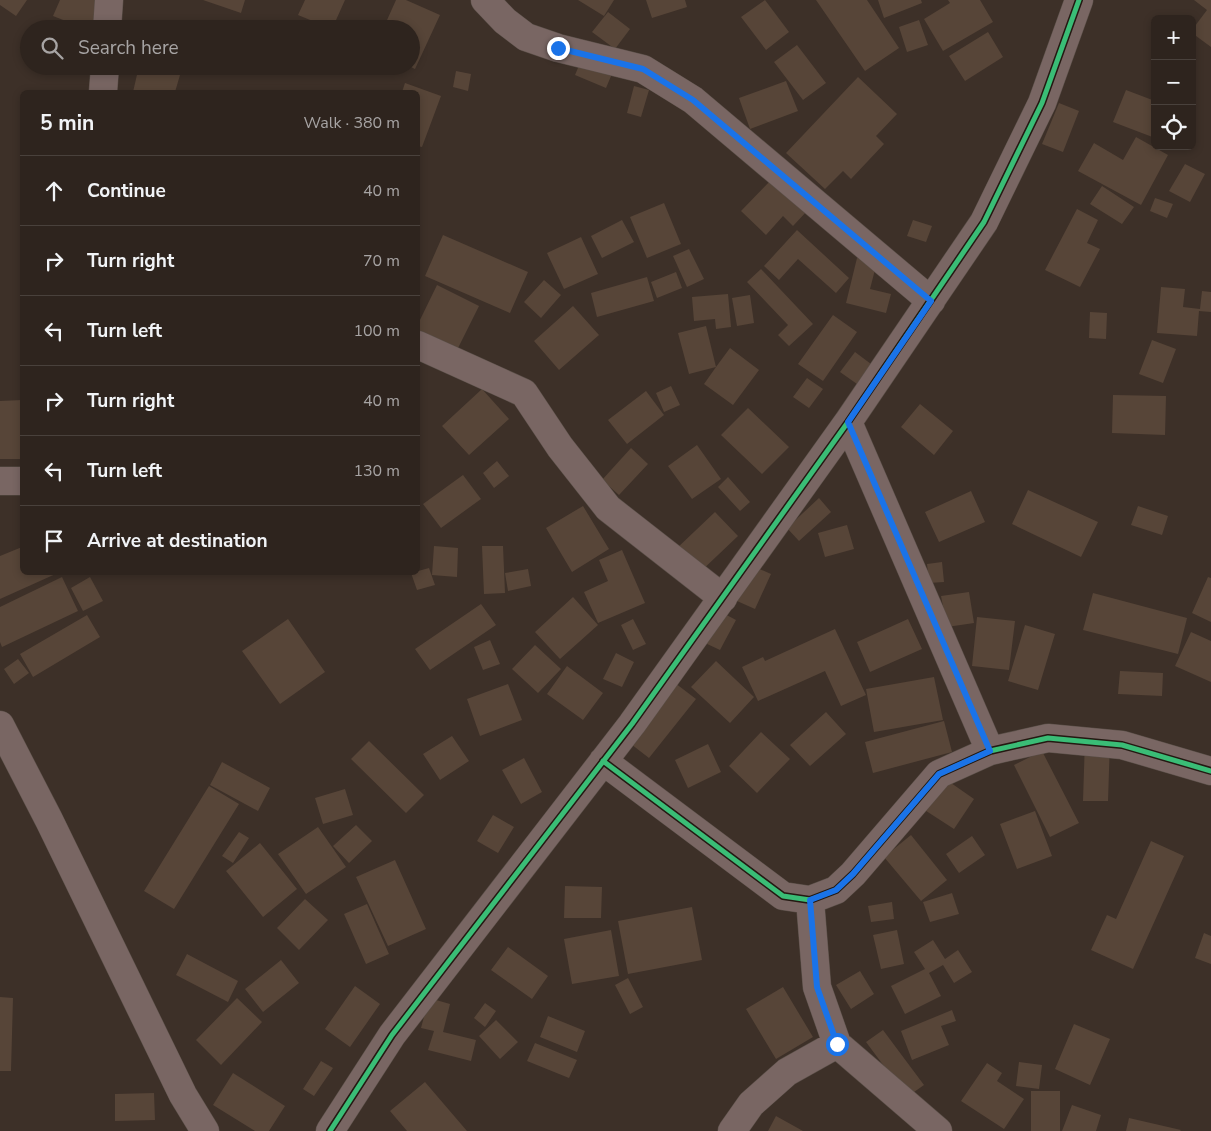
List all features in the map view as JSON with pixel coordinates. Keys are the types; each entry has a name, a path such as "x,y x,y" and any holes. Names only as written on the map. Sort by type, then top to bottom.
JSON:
{"street":[{"path":"108,20 110,0"},
{"path":"485,0 505,21 526,37 558,48 643,69 693,100 931,301"},
{"path":"330,1131 392,1035 603,761 723,598 848,422 984,222 1042,103 1079,0"},
{"path":"103,90 104,75"},
{"path":"420,346 524,393 560,447 608,508 723,598"},
{"path":"848,422 990,751"},
{"path":"0,481 20,481"},
{"path":"0,725 49,820 183,1095 205,1131"},
{"path":"603,761 783,896 810,900 836,890 853,874 939,774 990,751 1048,738 1122,744 1211,771"},
{"path":"810,900 817,987 837,1044 938,1131"},
{"path":"732,1131 751,1104 787,1072 837,1044"}],"building":[{"path":"0,0 27,0 16,16 0,5"},
{"path":"60,0 112,0 104,20 63,20 53,16"},
{"path":"203,0 245,0 241,13"},
{"path":"305,0 345,0 336,20 310,20 298,15"},
{"path":"396,0 406,0 440,15 420,58 420,20 387,20"},
{"path":"578,0 614,0 604,16"},
{"path":"646,0 685,0 687,7 652,18"},
{"path":"765,0 789,32 766,50 741,17"},
{"path":"816,0 867,0 899,48 865,71"},
{"path":"878,0 921,0 922,3 884,18"},
{"path":"948,0 980,0 993,22 943,51 924,19 950,3"},
{"path":"1194,0 1211,0 1211,47 1196,36 1196,25 1207,10"},
{"path":"608,12 630,29 615,49 592,32"},
{"path":"919,20 928,45 907,52 899,27"},
{"path":"988,32 1003,57 965,81 949,56"},
{"path":"797,45 826,83 803,100 774,62"},
{"path":"583,56 614,69 606,88 575,75"},
{"path":"456,71 471,74 468,91 453,87"},
{"path":"137,75 180,75 176,90 133,90"},
{"path":"858,77 897,114 876,136 884,144 851,179 843,171 825,189 786,153"},
{"path":"786,81 798,111 750,129 739,98"},
{"path":"405,83 441,96 422,147 420,146 420,90 403,90"},
{"path":"634,86 649,90 641,117 627,113"},
{"path":"1126,90 1151,99 1151,136 1113,122"},
{"path":"1059,103 1079,111 1063,152 1042,144"},
{"path":"1136,137 1151,145 1151,150 1159,150 1168,155 1141,205 1078,171 1094,143 1123,160"},
{"path":"1185,164 1205,174 1190,202 1169,191"},
{"path":"773,178 807,211 793,226 783,216 766,235 741,211"},
{"path":"1102,186 1134,207 1122,224 1090,204"},
{"path":"1155,198 1173,204 1167,218 1150,211"},
{"path":"664,203 681,244 647,258 630,217"},
{"path":"1077,209 1098,220 1087,243 1100,249 1080,287 1045,270"},
{"path":"622,220 634,242 602,258 591,236"},
{"path":"913,220 932,226 926,242 907,236"},
{"path":"797,230 849,278 836,293 798,259 779,280 764,266"},
{"path":"443,235 528,272 510,313 425,276"},
{"path":"581,237 598,274 564,289 547,253"},
{"path":"689,249 704,279 687,287 673,256"},
{"path":"857,258 877,262 870,289 891,294 886,313 846,303"},
{"path":"761,269 813,324 789,346 778,335 788,325 747,282"},
{"path":"676,272 682,288 657,298 651,282"},
{"path":"647,277 654,301 597,317 591,293"},
{"path":"544,280 561,295 541,318 524,302"},
{"path":"437,285 479,306 456,352 420,334 420,320"},
{"path":"1161,287 1185,289 1183,307 1200,309 1202,291 1211,292 1211,312 1199,311 1197,336 1157,333"},
{"path":"728,294 731,327 716,329 715,319 694,321 692,297"},
{"path":"750,295 754,323 737,326 732,298"},
{"path":"573,306 599,335 559,370 534,341"},
{"path":"1090,312 1107,313 1106,339 1089,338"},
{"path":"833,315 857,332 823,381 798,364"},
{"path":"706,326 716,367 689,374 678,333"},
{"path":"1152,340 1176,349 1163,383 1139,374"},
{"path":"730,348 759,370 733,405 704,384"},
{"path":"855,352 871,364 857,384 840,372"},
{"path":"807,378 823,389 809,408 793,397"},
{"path":"671,386 680,405 664,412 656,393"},
{"path":"482,389 509,419 469,455 442,426"},
{"path":"646,391 664,415 627,444 608,420"},
{"path":"1113,395 1166,396 1165,435 1112,433"},
{"path":"20,400 20,459 0,459 0,401"},
{"path":"920,404 953,431 934,455 901,427"},
{"path":"748,408 789,447 762,474 721,435"},
{"path":"697,445 721,479 692,499 668,466"},
{"path":"631,448 648,464 619,495 602,480"},
{"path":"497,461 509,476 494,488 483,473"},
{"path":"463,475 481,499 441,528 423,504"},
{"path":"728,477 750,502 740,511 718,487"},
{"path":"1028,490 1098,522 1081,557 1012,524"},
{"path":"971,491 985,522 939,542 925,512"},
{"path":"819,498 831,512 799,541 787,528"},
{"path":"583,506 609,549 572,572 546,528"},
{"path":"1138,506 1168,516 1162,535 1131,525"},
{"path":"715,512 738,536 698,574 675,550"},
{"path":"847,525 854,549 825,557 818,533"},
{"path":"434,546 458,548 457,577 432,575"},
{"path":"482,546 503,546 505,593 484,594"},
{"path":"20,548 20,575 53,575 0,599 0,556"},
{"path":"622,550 645,603 598,623 584,592 608,581 599,560"},
{"path":"942,562 944,582 929,583 927,564"},
{"path":"753,566 771,574 755,609 737,601"},
{"path":"429,568 435,585 417,590 412,575 420,575 420,570"},
{"path":"528,569 531,586 508,591 505,573"},
{"path":"62,577 78,611 2,647 0,642 0,607"},
{"path":"90,577 103,601 83,611 71,588"},
{"path":"1208,577 1211,578 1211,622 1192,613"},
{"path":"969,592 974,623 947,627 941,596"},
{"path":"1093,593 1187,618 1178,654 1083,630"},
{"path":"573,597 598,625 560,659 535,632"},
{"path":"481,604 496,625 430,670 415,649"},
{"path":"721,612 736,620 720,650 705,643"},
{"path":"87,615 100,637 33,677 20,654"},
{"path":"977,617 1015,621 1009,670 972,666"},
{"path":"288,619 325,672 280,704 242,651"},
{"path":"633,619 646,644 633,650 621,625"},
{"path":"908,619 922,649 870,672 857,642"},
{"path":"1025,625 1055,634 1038,690 1008,681"},
{"path":"835,629 866,695 841,706 825,671 758,701 742,667 763,657 765,661"},
{"path":"1191,632 1211,641 1211,682 1175,666"},
{"path":"490,640 500,664 483,670 474,647"},
{"path":"535,645 561,669 538,693 512,669"},
{"path":"616,653 634,662 622,687 603,679"},
{"path":"18,659 29,673 14,684 4,669"},
{"path":"716,661 754,697 730,723 691,687"},
{"path":"567,666 603,693 583,720 547,694"},
{"path":"1120,671 1163,673 1162,696 1118,694"},
{"path":"934,677 943,720 874,732 866,689"},
{"path":"675,683 696,699 649,758 627,741"},
{"path":"508,684 522,720 480,736 467,699"},
{"path":"826,712 846,734 810,766 790,745"},
{"path":"944,721 952,752 873,773 865,742"},
{"path":"761,732 790,759 757,793 729,766"},
{"path":"452,736 469,761 440,780 423,754"},
{"path":"1085,739 1110,740 1108,801 1083,801"},
{"path":"369,741 424,795 406,813 351,759"},
{"path":"708,744 721,772 688,788 675,760"},
{"path":"1042,751 1079,823 1050,837 1014,765"},
{"path":"524,758 542,792 521,804 502,770"},
{"path":"222,762 270,788 258,811 210,785"},
{"path":"941,776 974,799 954,829 920,807"},
{"path":"209,786 239,804 174,909 144,891"},
{"path":"345,789 353,815 323,824 315,798"},
{"path":"1035,811 1052,856 1017,869 1000,824"},
{"path":"493,815 514,827 498,853 477,841"},
{"path":"356,825 372,841 349,863 333,846"},
{"path":"318,827 346,867 306,894 278,854"},
{"path":"239,832 249,838 233,863 222,856"},
{"path":"911,835 947,880 921,901 884,857"},
{"path":"972,836 985,855 959,873 946,854"},
{"path":"1151,841 1184,856 1133,969 1091,950 1107,915 1116,919"},
{"path":"260,843 297,889 263,917 226,871"},
{"path":"395,860 426,929 388,946 356,877"},
{"path":"565,886 602,887 601,918 564,918"},
{"path":"952,893 959,914 930,922 923,902"},
{"path":"305,899 328,920 299,950 277,928"},
{"path":"892,902 894,919 871,922 868,906"},
{"path":"367,904 389,954 366,964 344,914"},
{"path":"692,907 702,960 628,974 618,921"},
{"path":"611,930 619,976 572,984 564,939"},
{"path":"897,930 904,964 881,969 873,935"},
{"path":"1204,933 1211,936 1211,964 1195,958"},
{"path":"933,940 945,959 958,950 972,972 954,983 943,965 929,973 941,996 905,1014 891,986 925,969 914,952"},
{"path":"508,947 548,976 532,999 491,970"},
{"path":"187,954 238,981 228,1002 176,975"},
{"path":"281,960 299,983 263,1012 245,989"},
{"path":"860,971 874,994 851,1009 836,985"},
{"path":"628,978 643,1007 630,1014 615,985"},
{"path":"355,986 380,1004 350,1047 325,1029"},
{"path":"783,987 813,1037 776,1059 746,1009"},
{"path":"0,997 13,998 11,1071 0,1071"},
{"path":"237,998 262,1022 221,1065 196,1040"},
{"path":"429,998 450,1004 443,1032 476,1040 471,1061 428,1050 434,1031 421,1028"},
{"path":"485,1003 496,1011 485,1027 474,1018"},
{"path":"952,1010 956,1021 941,1026 949,1045 912,1060 901,1031"},
{"path":"548,1016 585,1031 577,1052 540,1037"},
{"path":"496,1020 518,1042 500,1059 479,1036"},
{"path":"1074,1024 1110,1039 1090,1085 1055,1069"},
{"path":"883,1030 924,1085 907,1097 866,1042"},
{"path":"535,1043 577,1060 569,1078 527,1061"},
{"path":"321,1061 333,1068 314,1096 303,1089"},
{"path":"1019,1062 1042,1065 1039,1089 1016,1086"},
{"path":"987,1063 1002,1073 997,1081 1024,1099 1004,1129 961,1101"},
{"path":"233,1073 285,1106 269,1131 255,1131 213,1105"},
{"path":"425,1082 467,1131 407,1131 390,1111"},
{"path":"1031,1091 1060,1091 1060,1131 1031,1131"},
{"path":"154,1093 155,1120 115,1121 115,1094"},
{"path":"1072,1105 1101,1115 1096,1131 1062,1131"},
{"path":"776,1116 803,1131 768,1131"},
{"path":"1129,1118 1181,1130 1126,1131"}],"cycle path":[{"path":"330,1131 392,1035 632,724 848,422 984,222 1042,103 1079,0"},
{"path":"603,761 783,896 810,900 836,890 853,874 939,774 990,751 1048,738 1122,745 1211,771"}],"route":[{"path":"558,48 643,69 693,100 931,301 848,422 990,751 939,774 853,874 836,890 810,900 817,987 837,1044"}]}
